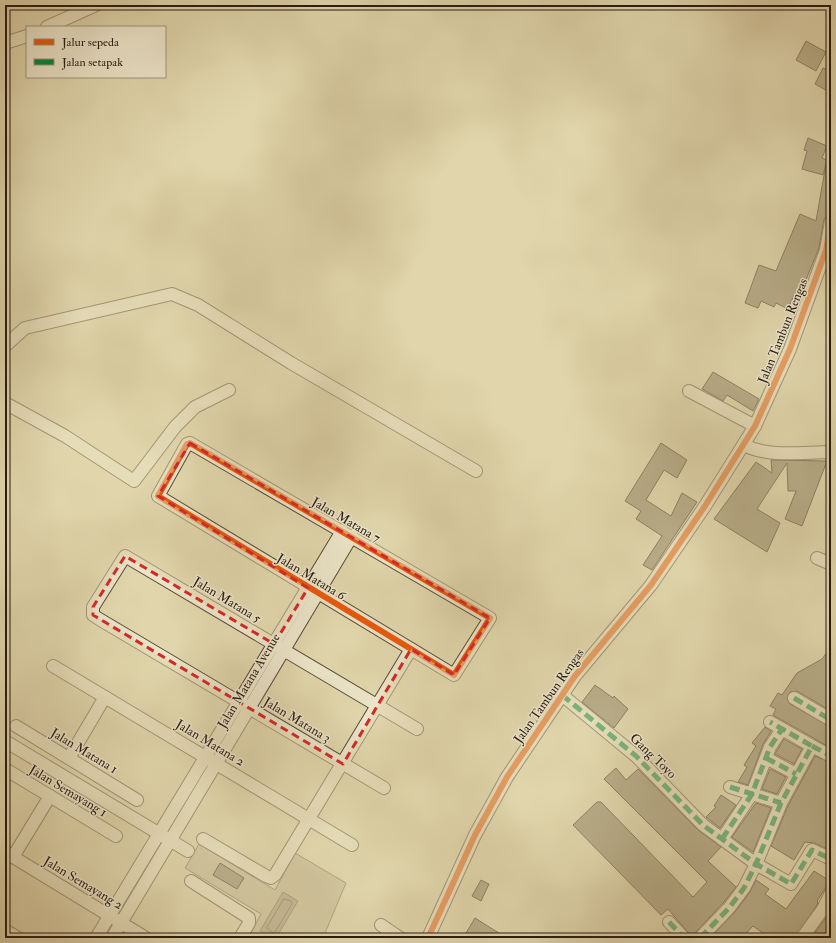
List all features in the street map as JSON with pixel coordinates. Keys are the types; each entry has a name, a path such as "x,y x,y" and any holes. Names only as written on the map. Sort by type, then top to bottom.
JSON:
{"street":[{"path":"49,26 96,5"},
{"path":"5,43 26,36"},
{"name":"Jalan Tambun Rengas","path":"428,938 475,835 507,777 569,701 589,658 650,585 749,448 755,426 790,349 826,250 831,221"},
{"path":"5,346 25,328 172,294 198,305 291,363 476,471"},
{"path":"5,403 65,436 134,481 175,427 195,407 229,390"},
{"path":"690,391 755,426"},
{"name":"Jalan Matana 7","path":"158,496 187,444 190,443 490,618 454,674"},
{"path":"749,448 787,453 831,452"},
{"name":"Jalan Matana 6","path":"158,496 411,650 454,674"},
{"name":"Jalan Matana Avenue","path":"96,938 158,834 210,760 347,534"},
{"name":"Jalan Matana 5","path":"93,614 93,607 125,556 417,729"},
{"path":"817,558 831,564"},
{"name":"Jalan Matana 3","path":"93,614 384,788"},
{"path":"203,839 271,878 275,875 411,650"},
{"name":"Jalan Matana 2","path":"53,666 352,845"},
{"path":"69,758 105,697"},
{"path":"794,698 831,720"},
{"name":"Gang Toyo","path":"569,701 636,756 703,826 756,864 791,884 812,850 831,859"},
{"path":"770,722 831,756"},
{"name":"Jalan Matana 1","path":"16,726 137,800"},
{"path":"722,839 752,794 766,758 782,729"},
{"path":"5,741 188,851"},
{"path":"700,938 729,908 744,888 756,864 781,803 812,746"},
{"path":"766,758 796,774"},
{"name":"Jalan Matana Avenue","path":"112,938 169,840 210,760"},
{"name":"Jalan Semayang 1","path":"5,769 116,836"},
{"path":"730,787 781,803"},
{"path":"9,855 50,796"},
{"name":"Jalan Semayang 2","path":"9,855 109,917 146,938"},
{"path":"191,881 249,918 249,922 240,938"},
{"path":"802,938 823,909 831,893"},
{"path":"669,922 684,938"},
{"path":"380,924 400,938"},
{"path":"5,930 18,938"}],"highlighted area":[{"path":"190,443 490,618 454,675 411,649 343,764 93,615 93,607 125,556 274,644 308,588 158,496"}],"shaded area":[{"path":"199,844 275,890 295,853 346,883 323,938 248,938 261,914 185,868"}],"water":[{"path":"283,892 298,901 276,938 273,938 260,931"}],"building":[{"path":"806,41 826,52 816,71 796,60"},
{"path":"823,68 831,72 831,93 815,84"},
{"path":"808,138 827,146 822,158 827,160 823,175 802,169 807,151 804,150"},
{"path":"826,164 831,164 831,203 829,214 824,219 819,248 799,297 794,295 788,309 776,303 774,307 761,301 758,308 745,303 759,265 776,271 800,214 816,221"},
{"path":"713,372 759,399 753,411 727,395 723,401 702,389"},
{"path":"661,443 687,460 677,478 664,470 646,500 671,516 682,493 697,502 652,570 643,565 662,536 636,519 641,511 625,501"},
{"path":"771,460 827,461 802,526 785,519 796,491 788,491 787,463 757,509 780,523 767,552 714,519 756,462 772,473"},
{"path":"831,647 831,711 797,691 790,692 787,698 790,704 831,727 831,748 773,715 776,709 770,706 778,693 782,695 797,673 822,659"},
{"path":"595,685 613,698 614,696 628,709 614,728 582,702"},
{"path":"765,727 771,731 763,744 748,785 738,782 747,767 744,765 756,746 752,743"},
{"path":"784,739 802,749 794,764 775,754"},
{"path":"815,756 831,763 831,851 815,843 805,842 794,860 771,846 788,806"},
{"path":"616,768 626,780 638,769 698,830 721,847 708,861 736,887 695,933 693,938 668,909 661,915 573,825 597,802 601,802 693,897 707,882 604,779"},
{"path":"770,769 786,777 777,794 762,789"},
{"path":"721,795 736,805 720,828 706,817 716,807 714,806"},
{"path":"756,803 771,808 753,852 732,837"},
{"path":"220,863 244,878 237,889 213,875"},
{"path":"814,871 830,881 817,901 817,905 795,938 770,938 753,926 742,938 710,938 735,912 750,892 756,880 769,889 765,894 786,909"},
{"path":"481,880 489,884 481,901 472,896"},
{"path":"831,911 831,938 811,938"},
{"path":"475,918 486,925 507,938 463,938"}],"marked path":[{"path":"562,695 636,756 703,825 756,864 791,884 812,850 831,859"},
{"path":"794,698 831,720"},
{"path":"700,938 729,908 744,888 756,864 781,803 812,746 770,722"},
{"path":"722,839 752,794 770,747 782,729"},
{"path":"812,746 831,756"},
{"path":"766,758 796,774"},
{"path":"730,787 781,803"},
{"path":"669,922 684,938"}],"cycle path":[{"path":"428,938 475,835 507,777 575,676 651,585 705,506 755,426 790,349 826,250 831,221"},
{"path":"190,443 490,618 454,675 158,496 187,444 190,443"}]}
